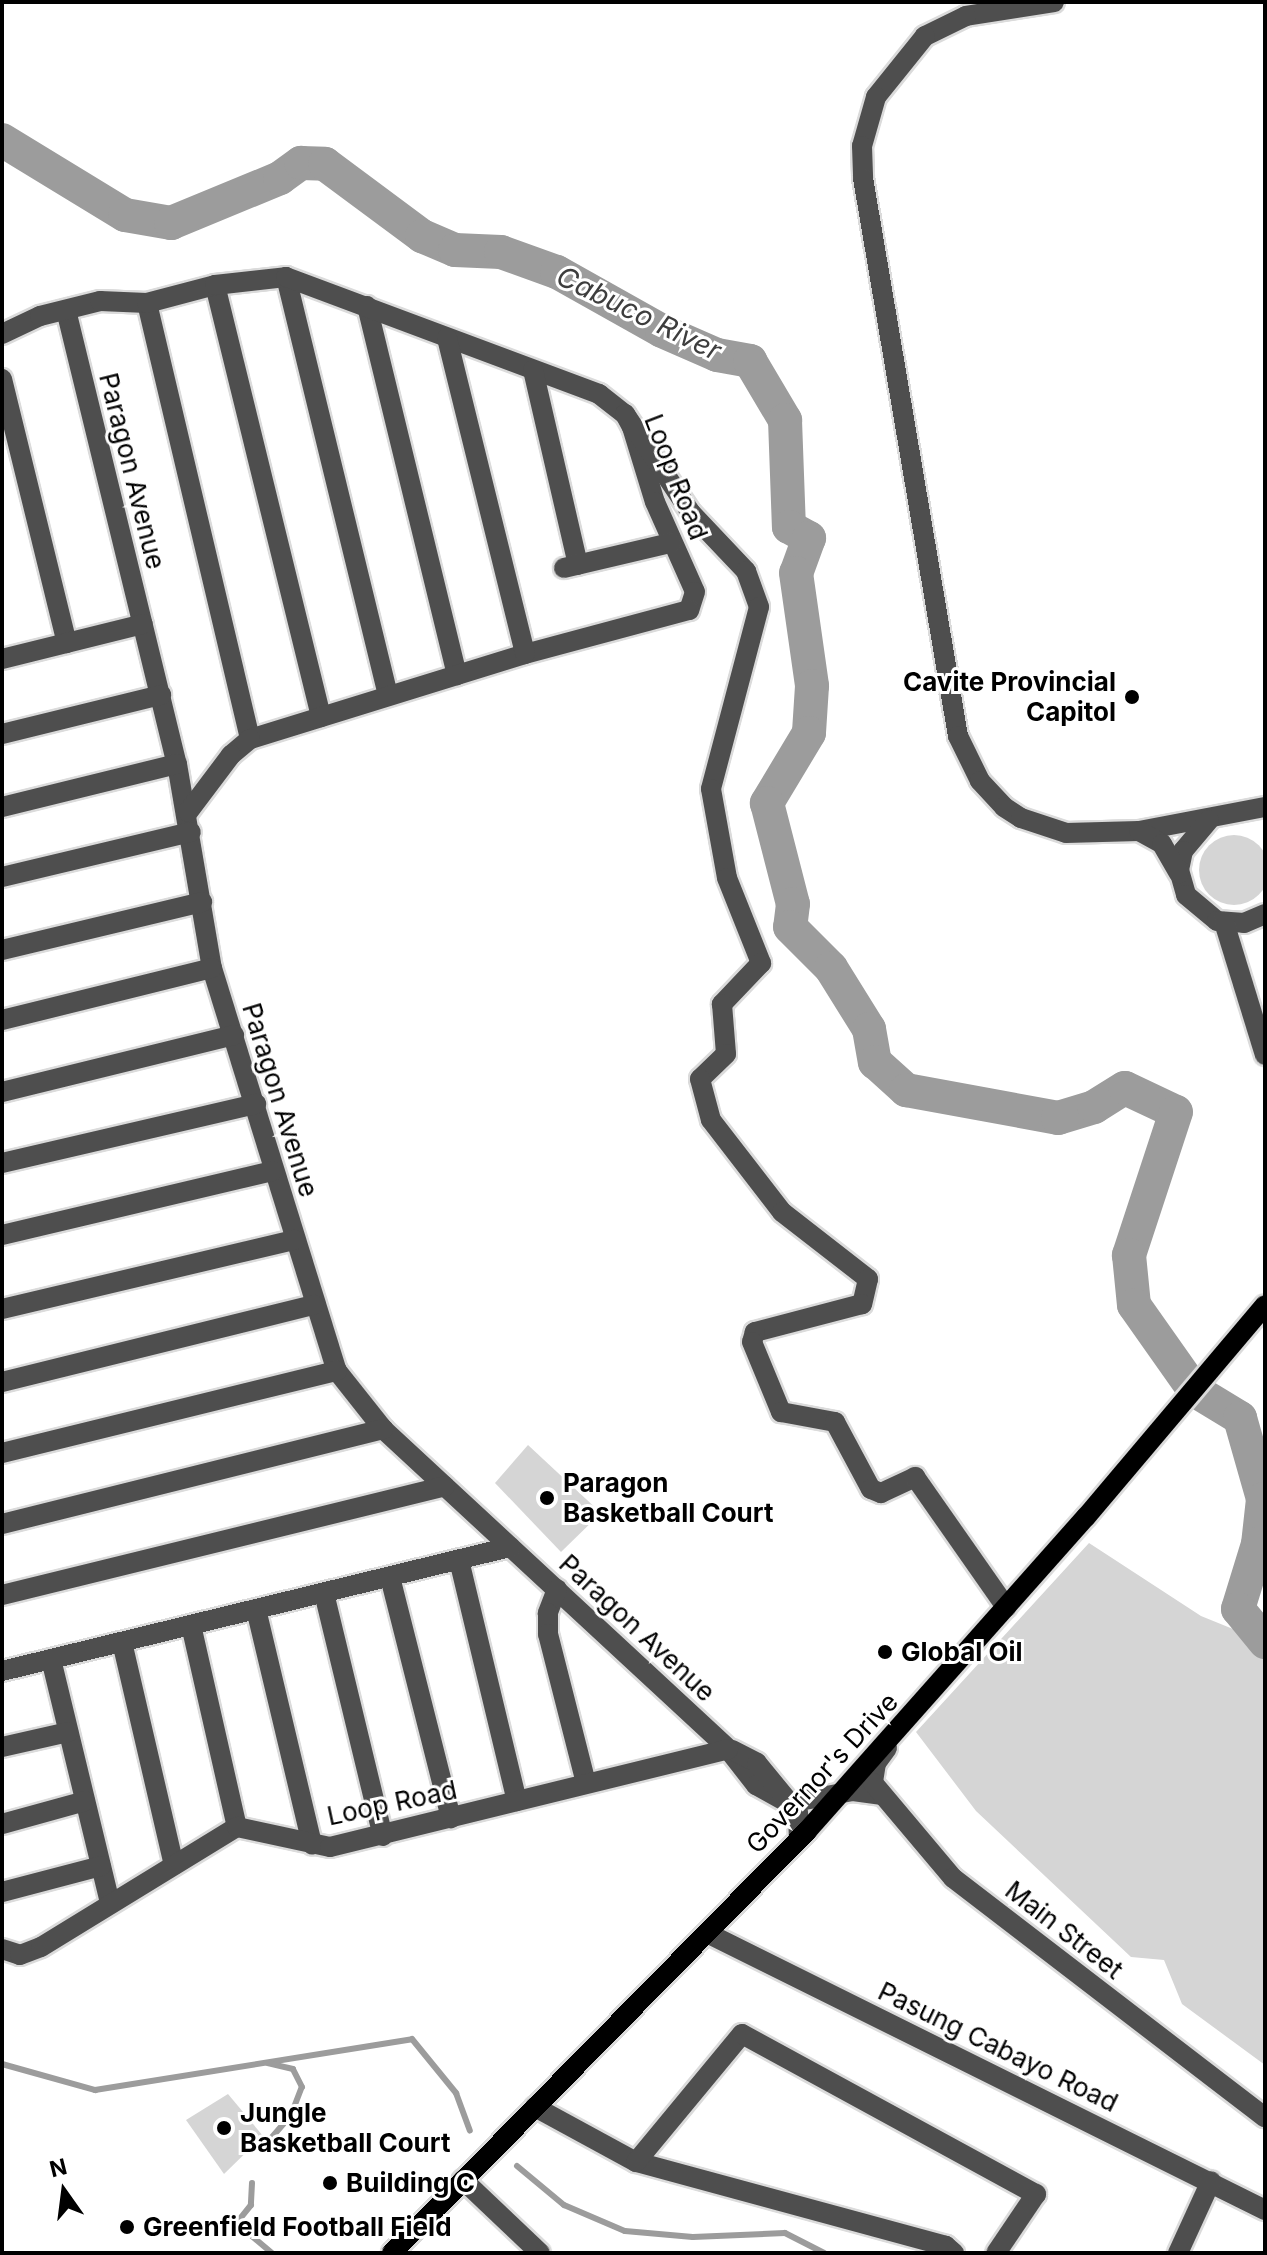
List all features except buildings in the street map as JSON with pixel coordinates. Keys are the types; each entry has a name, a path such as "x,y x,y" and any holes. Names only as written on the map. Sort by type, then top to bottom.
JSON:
{"main road":[{"name":"Governor's Drive","path":"392,2253 839,1796 1265,1305"}],"street":[{"path":"1054,2 956,19 913,46 870,112 862,146 863,178 964,751 991,795 1021,818 1066,833 1139,831 1265,807"},
{"path":"286,277 388,696"},
{"name":"Loop Road","path":"2,334 66,310 113,300 147,303 215,285 286,277 367,306 599,394 625,414 671,543 695,592 689,610 525,654 250,739 231,755 189,822"},
{"path":"215,285 321,717"},
{"path":"147,303 250,739"},
{"path":"367,306 457,675"},
{"name":"Paragon Avenue","path":"66,310 177,764 212,968 256,1104 314,1305 337,1371 383,1429 728,1749 756,1785 789,1803"},
{"path":"447,338 525,654"},
{"path":"533,370 571,567 671,543"},
{"path":"2,379 67,643"},
{"path":"625,414 691,513 746,571 759,607 711,789 727,878 761,963 722,1004 726,1054 700,1079 711,1120 782,1212 868,1279 862,1304 755,1332 752,1342 781,1412 835,1422 871,1489 881,1493 915,1477 1006,1607"},
{"path":"2,659 143,624"},
{"path":"2,734 161,695"},
{"path":"2,807 177,764"},
{"path":"1180,876 1188,839 1222,816 1265,823"},
{"path":"2,877 189,822"},
{"path":"1139,831 1162,844 1194,906 1224,922 1265,916"},
{"path":"2,950 202,902"},
{"path":"1224,922 1265,1055"},
{"path":"2,1020 212,968"},
{"path":"2,1092 234,1035"},
{"path":"2,1163 256,1104"},
{"path":"2,1235 273,1171"},
{"path":"2,1309 295,1240"},
{"path":"2,1382 314,1305"},
{"path":"2,1453 337,1371"},
{"path":"2,1524 383,1429"},
{"path":"2,1595 445,1486"},
{"path":"2,1671 510,1547"},
{"path":"459,1560 517,1801"},
{"path":"390,1577 451,1818"},
{"path":"557,1589 548,1613 548,1634 586,1783"},
{"path":"324,1593 383,1836"},
{"path":"256,1609 312,1844"},
{"path":"2,1949 20,1955 41,1947 237,1827 191,1625"},
{"path":"122,1642 174,1865"},
{"path":"51,1659 110,1902"},
{"path":"881,1795 873,1783 876,1763 906,1722"},
{"path":"2,1747 68,1732"},
{"name":"Loop Road","path":"237,1827 330,1847 728,1749"},
{"path":"789,1803 867,1790 881,1795"},
{"name":"Main Street","path":"881,1795 953,1878 1265,2117"},
{"path":"2,1824 85,1801"},
{"path":"789,1803 798,1813 799,1839"},
{"path":"2,1892 101,1866"},
{"name":"Pasung Cabayo Road","path":"707,1933 1265,2210"},
{"path":"636,2162 742,2034 1036,2194 996,2253"},
{"path":"535,2107 636,2162 946,2246 954,2253"},
{"path":"463,2180 538,2252"},
{"path":"1178,2253 1211,2181"}],"shaded area":[{"path":"1234,835 1253,841 1263,851 1269,870 1263,889 1253,899 1234,905 1215,899 1205,889 1199,870 1205,851 1215,841"},
{"name":"Paragon Basketball Court","path":"528,1445 601,1513 561,1552 495,1483"},
{"path":"1089,1543 1201,1616 1265,1642 1265,2065 1182,2004 1164,1960 1131,1957 976,1811 916,1732"},
{"name":"Jungle Basketball Court","path":"228,2094 263,2136 224,2174 186,2120"}],"waterway":[{"name":"Cabuco River","path":"2,140 125,215 171,223 280,178 301,163 325,164 422,236 455,250 501,252 557,272 662,331 717,355 750,361 785,420 789,527 809,538 796,573 812,686 809,733 767,803 793,904 790,927 831,968 869,1029 875,1062 906,1090 1058,1118 1094,1107 1125,1088 1176,1112 1129,1255 1134,1305 1194,1390 1240,1418 1263,1499 1258,1544 1238,1609 1265,1642"},
{"path":"2,2064 95,2090 412,2039 456,2093 470,2131"},
{"path":"266,2144 291,2115 302,2087 293,2069 268,2063"},
{"path":"517,2166 564,2205 625,2231 693,2237 785,2233 824,2253"},
{"path":"252,2183 251,2205 239,2220 241,2227 272,2253"}],"place":[{"name":"Cavite Provincial Capitol","path":"1132,697"},
{"name":"Paragon Basketball Court","path":"547,1498"},
{"name":"Global Oil","path":"885,1652"},
{"name":"Jungle Basketball Court","path":"224,2128"},
{"name":"Building C","path":"330,2183"},
{"name":"Greenfield Football Field","path":"127,2227"}]}
